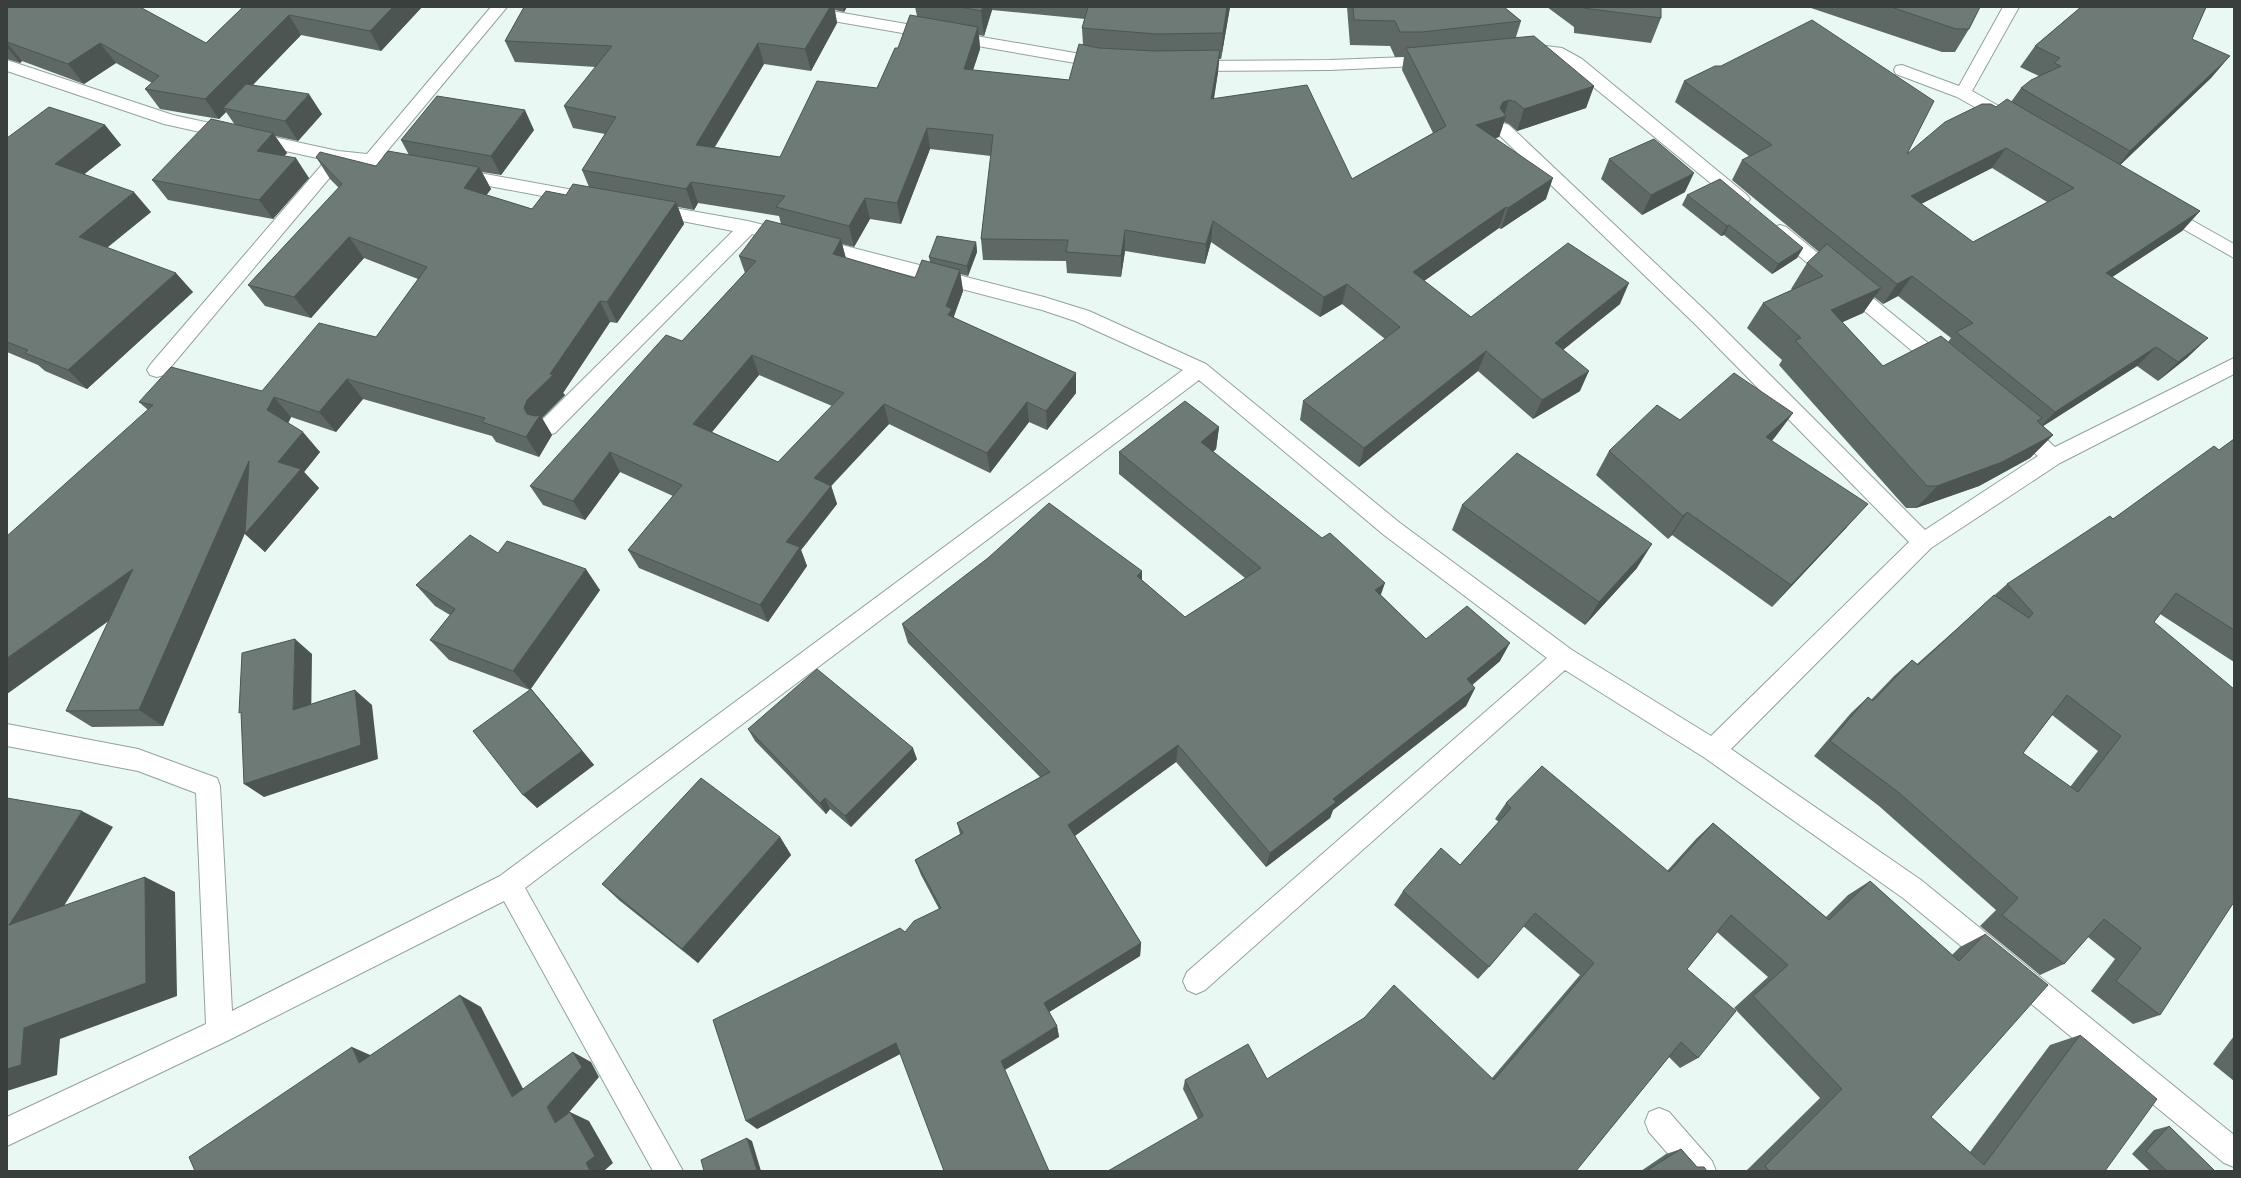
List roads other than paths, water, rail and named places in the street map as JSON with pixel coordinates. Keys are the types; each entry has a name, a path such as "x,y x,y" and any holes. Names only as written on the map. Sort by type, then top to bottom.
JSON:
{"street":[{"path":"372,160 499,7"},
{"path":"781,7 1100,63 1123,64"},
{"path":"1963,93 2012,7"},
{"path":"1506,53 1543,49 1560,52 1576,63 1956,376"},
{"path":"1171,66 1330,65 1416,62 1446,59"},
{"path":"7,65 170,120 338,157 372,160 748,227 1044,304 1082,316 1199,369 1392,529 1564,656 1713,750 1912,889 2234,1153"},
{"path":"1902,70 1963,93 2026,129"},
{"path":"1503,129 1703,320 1923,542"},
{"path":"157,370 338,157"},
{"path":"2147,200 2234,252"},
{"path":"548,427 748,227"},
{"path":"1713,750 1923,542 2053,457 2234,365"},
{"path":"7,1132 220,1031 509,885 1199,369"},
{"path":"2004,416 2053,457"},
{"path":"1196,981 1564,656"},
{"path":"7,735 138,760 208,786 220,1031"},
{"path":"509,885 669,1171"},
{"path":"1659,1122 1702,1171"}]}
